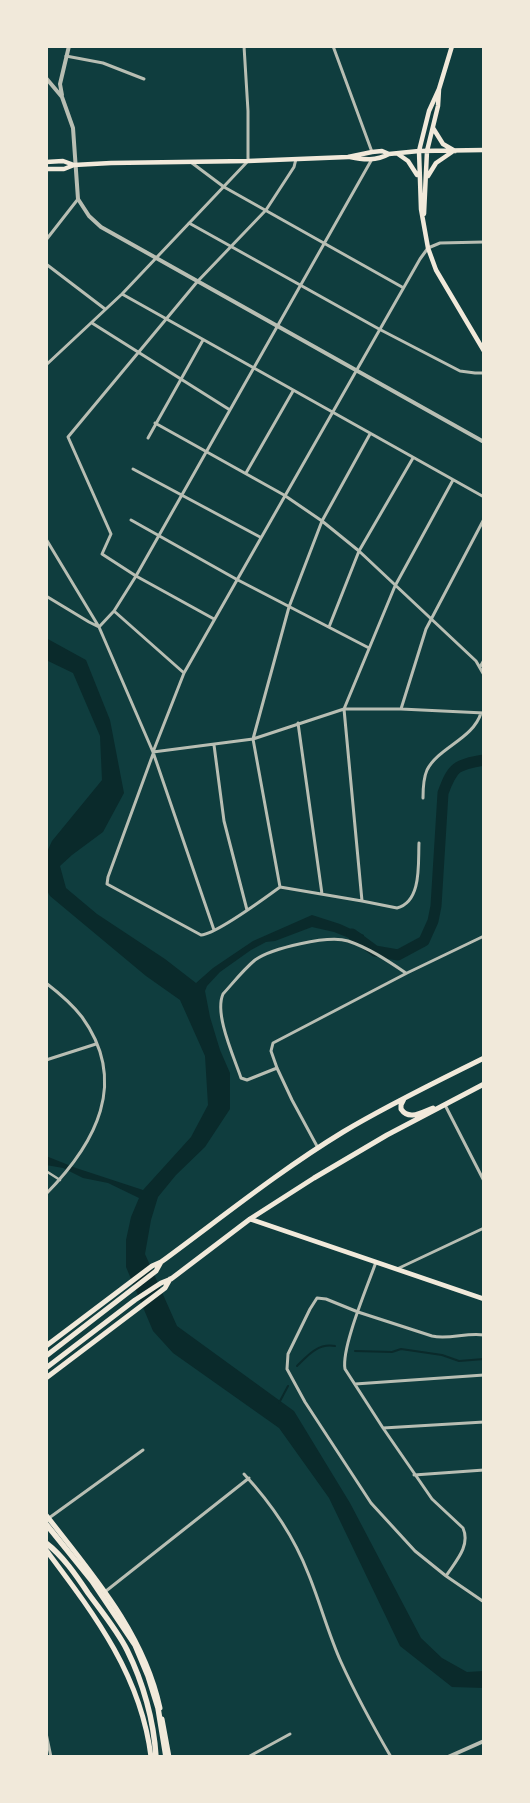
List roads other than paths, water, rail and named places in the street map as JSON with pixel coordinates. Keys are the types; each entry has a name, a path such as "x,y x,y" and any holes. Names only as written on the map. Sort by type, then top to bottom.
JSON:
{"highway":[{"path":"47,1521 130,1657 148,1710 153,1757"},
{"path":"47,1521 92,1581 135,1645 158,1708 166,1757"},
{"path":"46,1544 56,1551 86,1584 117,1621 133,1647 156,1708 166,1757"},
{"path":"46,1544 94,1604 124,1651 146,1710 153,1757"}],"main road":[{"path":"424,217 427,151 438,106 440,89 452,46"},
{"path":"440,89 429,111 418,151 419,199 424,217 428,248 440,280 484,351"},
{"path":"433,124 433,128 441,142 446,147 456,151"},
{"path":"46,169 64,169 74,165 190,161 348,157 372,159 381,158 389,154 418,151 484,150"},
{"path":"426,180 436,163 448,154 456,151"},
{"path":"348,157 372,152 398,154 406,158 419,179"},
{"path":"46,162 62,161 74,165"},
{"path":"46,1346 152,1266 161,1262 235,1206 318,1148 405,1098 484,1058"},
{"path":"46,1368 136,1300 170,1278 250,1219 330,1168 484,1084"},
{"path":"405,1098 401,1109 407,1115 413,1116 453,1101"},
{"path":"250,1219 484,1299"},
{"path":"46,1356 156,1271 161,1262"},
{"path":"46,1378 165,1288 170,1278"},
{"path":"47,1521 106,1592 138,1643 159,1700 166,1757"},
{"path":"46,1550 88,1606 109,1638 127,1672 139,1701 153,1757"}],"street":[{"path":"68,46 60,84 62,97 73,128 74,165 78,200 89,216 101,227 156,259 484,442"},
{"path":"46,365 122,294 248,161 248,111 244,46"},
{"path":"333,46 372,152"},
{"path":"65,56 103,63 144,79"},
{"path":"46,78 62,97"},
{"path":"214,619 136,576 102,554 111,534 68,439 197,282 266,210 294,167 296,159"},
{"path":"99,627 114,611 136,576 372,159"},
{"path":"190,161 224,187 402,287"},
{"path":"46,240 78,200"},
{"path":"189,224 379,330 460,371 484,373"},
{"path":"419,843 415,891 407,904 397,908 280,887 206,935 201,935 107,884 153,753 184,673 402,287 428,248 440,243 484,242"},
{"path":"46,264 105,309"},
{"path":"122,294 484,497"},
{"path":"92,323 230,410"},
{"path":"148,438 203,340"},
{"path":"246,474 293,391"},
{"path":"155,423 284,495 322,521 359,551 432,619 480,667 484,676"},
{"path":"280,887 253,739 289,607 322,521 370,434"},
{"path":"329,627 359,551 413,458"},
{"path":"133,469 260,537"},
{"path":"362,901 344,709 395,586 453,480"},
{"path":"401,709 426,629 484,519"},
{"path":"131,520 236,579 369,648"},
{"path":"46,539 99,627 153,753 214,930"},
{"path":"46,596 99,627"},
{"path":"114,611 184,673"},
{"path":"480,667 484,660"},
{"path":"153,753 253,739 344,709 401,709 482,713 474,726 434,760 424,778 423,798"},
{"path":"298,724 322,894"},
{"path":"214,745 224,821 246,910"},
{"path":"318,1148 277,1068 271,1051 271,1047 276,1040 484,936"},
{"path":"277,1068 247,1080 241,1078 222,1017 221,999 223,994 255,961 283,949 323,939 339,939 370,950 407,973"},
{"path":"46,983 69,1002 81,1017 96,1044 105,1075 105,1092 101,1113 91,1134 60,1180 46,1194"},
{"path":"46,1060 96,1044"},
{"path":"445,1105 484,1181"},
{"path":"46,1172 60,1180"},
{"path":"397,1269 484,1228"},
{"path":"376,1262 346,1347 343,1362 354,1384 414,1475 432,1499 458,1521 465,1533 464,1547 446,1576"},
{"path":"484,1335 476,1334 439,1338 358,1312 326,1299 317,1298 288,1354 287,1369 305,1402 371,1503 414,1551 484,1602"},
{"path":"354,1384 484,1375"},
{"path":"383,1428 484,1422"},
{"path":"47,1521 143,1450"},
{"path":"414,1475 484,1470"},
{"path":"244,1474 273,1510 290,1537 307,1571 341,1661 370,1723 391,1757"},
{"path":"106,1592 249,1478"},
{"path":"46,1733 51,1757"},
{"path":"248,1757 290,1734"},
{"path":"448,1757 457,1755 484,1741"}],"water":[{"path":"46,638 86,660 110,720 124,793 103,832 60,866 66,888 97,914 165,959 196,983 213,968 253,941 312,915 340,924 364,935 364,944 334,932 312,927 275,941 266,942 251,950 220,972 207,986 205,991 210,1017 220,1050 230,1073 230,1109 205,1147 176,1175 158,1197 151,1220 145,1254 177,1326 294,1411 350,1503 421,1638 442,1658 467,1672 484,1671 484,1688 452,1687 400,1646 329,1498 279,1428 173,1353 153,1331 126,1267 126,1240 131,1217 139,1198 108,1183 83,1178 63,1168 46,1165 46,1156 143,1190 191,1137 208,1105 205,1056 180,1000 146,976 50,896 46,889 46,854 52,841 102,780 100,736 73,673 46,660"}],"waterway":[{"path":"352,934 375,951 398,955 424,941 433,921 436,906 443,793 450,777 457,768 467,763 484,760"},
{"path":"297,1366 318,1348 335,1346"},
{"path":"355,1351 392,1352 401,1349 442,1355 459,1361 484,1359"},
{"path":"279,1403 288,1386"}]}
